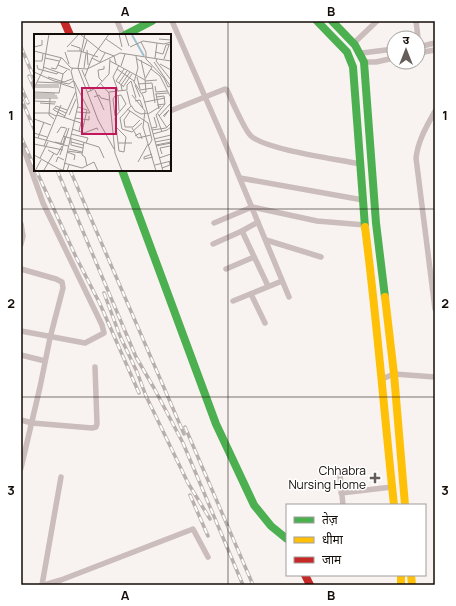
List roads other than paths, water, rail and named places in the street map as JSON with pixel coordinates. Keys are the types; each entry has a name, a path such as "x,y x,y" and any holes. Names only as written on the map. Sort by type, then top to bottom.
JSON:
{"street":[{"path":"64,21 70,34"},
{"path":"117,21 124,34"},
{"path":"126,34 152,21"},
{"path":"172,21 240,178 289,297"},
{"path":"317,21 347,52 353,67 365,225 375,302 384,413 394,504"},
{"path":"332,21 362,53 364,62 376,223 394,374 405,504"},
{"path":"354,43 378,21"},
{"path":"362,53 386,50"},
{"path":"364,62 376,62 386,60"},
{"path":"171,111 222,89 227,90 248,134 251,137 265,144 281,148 360,164"},
{"path":"435,111 423,133 417,148 416,158 435,309"},
{"path":"21,141 44,203 102,325 104,333 85,343 50,338 21,331"},
{"path":"122,171 216,424 254,505 271,526 286,537"},
{"path":"240,178 363,200"},
{"path":"214,223 252,207 317,221 365,225"},
{"path":"213,244 258,222"},
{"path":"21,224 23,236 21,244"},
{"path":"242,231 268,286"},
{"path":"266,240 321,257"},
{"path":"226,269 254,257"},
{"path":"21,269 56,279 63,284 21,468"},
{"path":"233,301 282,281"},
{"path":"251,294 265,324"},
{"path":"21,355 45,361"},
{"path":"21,420 32,423 92,428 96,427 95,367"},
{"path":"382,379 394,374 435,377"},
{"path":"340,475 343,504"},
{"path":"60,477 43,585 61,580 193,529 208,557"},
{"path":"341,493 392,487"},
{"path":"306,576 310,585"}],"railway":[{"path":"21,47 34,78"},
{"path":"29,76 34,88"},
{"path":"21,87 28,103"},
{"path":"21,98 34,129"},
{"path":"21,137 34,166"},
{"path":"36,171 76,257 100,304 139,393"},
{"path":"57,171 136,357 183,443 243,585"},
{"path":"70,171 184,434"},
{"path":"104,293 120,336 137,372 146,396 188,483 210,519"},
{"path":"185,427 253,585"},
{"path":"190,495 208,536"}],"place":[{"name":"Chhabra Nursing Home","path":"375,478"}]}
